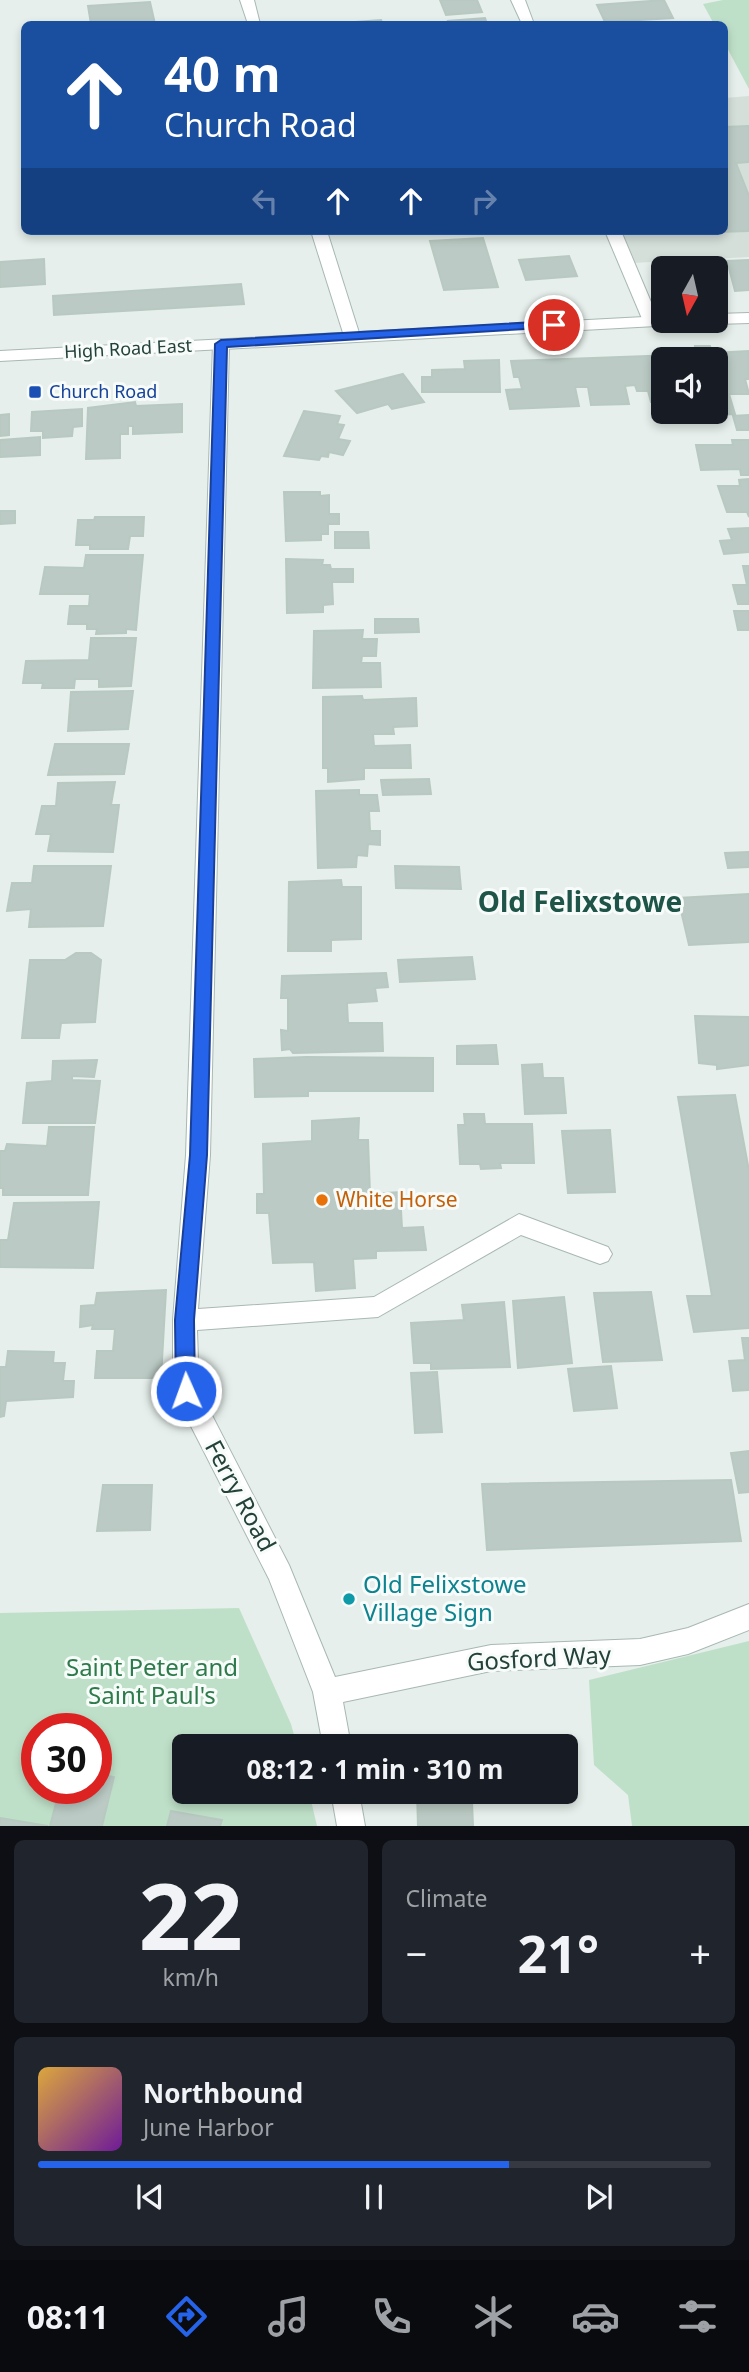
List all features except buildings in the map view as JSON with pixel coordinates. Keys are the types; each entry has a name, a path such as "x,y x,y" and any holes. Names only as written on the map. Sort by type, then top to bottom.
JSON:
{"street":[{"path":"247,0 253,21"},
{"path":"518,0 527,21"},
{"path":"320,235 352,336"},
{"path":"615,235 651,321"},
{"path":"728,319 749,318"},
{"name":"High Road East","path":"0,356 651,321"},
{"name":"Ferry Road","path":"221,344 198,1155 185,1320 186,1391 280,1574 327,1692 335,1734"},
{"path":"185,1320 378,1307 519,1224 600,1254"},
{"name":"Gosford Way","path":"327,1692 491,1658 615,1655 640,1651 688,1641 749,1617"},
{"path":"347,1804 351,1826"}],"shaded area":[{"path":"749,96 749,257 651,256 651,262 632,263 620,235 728,235 728,98"}],"green space":[{"path":"723,0 749,0 749,89 728,50 728,21 712,21 703,4"},
{"name":"Saint Peter and Saint Paul's","path":"239,1608 294,1734 172,1734 172,1804 312,1804 317,1826 0,1826 0,1613"},
{"path":"749,1641 749,1826 632,1826 628,1795 594,1765 589,1680"}],"place":[{"name":"Church Road","path":"35,392"},
{"name":"White Horse","path":"322,1200"},
{"name":"Old Felixstowe Village Sign","path":"349,1599"}],"district":[{"name":"Old Felixstowe","path":"580,902"}],"route":[{"path":"186,1391 185,1320 198,1155 200,1010 221,344 554,325"}]}
